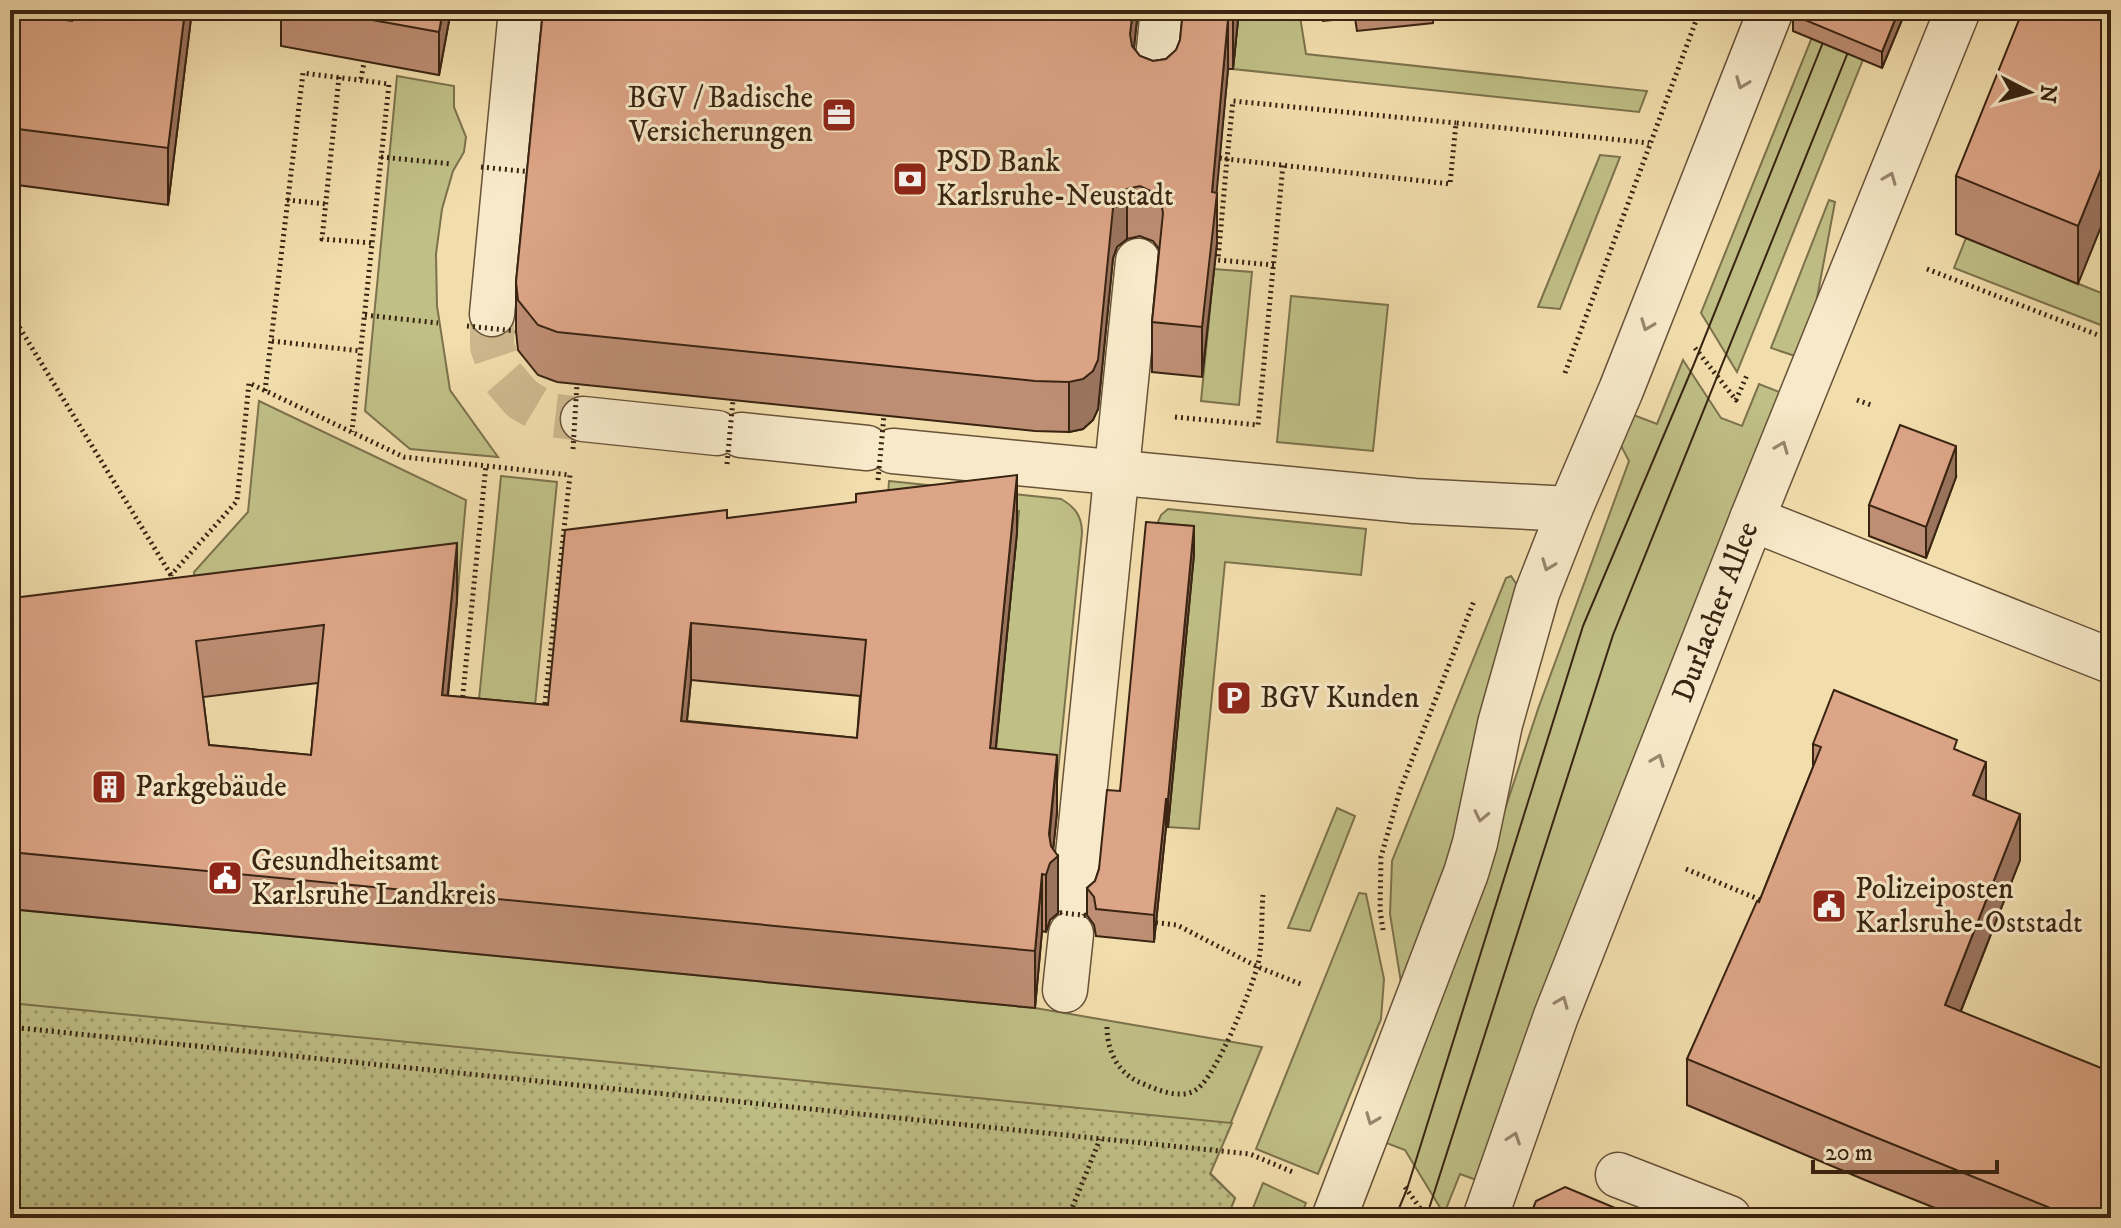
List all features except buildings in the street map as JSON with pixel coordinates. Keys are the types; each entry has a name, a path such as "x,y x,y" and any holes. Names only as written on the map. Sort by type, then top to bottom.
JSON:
{"street":[{"path":"1155,86 1163,10"},
{"path":"1334,1218 1466,873 1500,724 1537,593 1771,10"},
{"name":"Durlacher Allee","path":"1485,1218 1556,1016 1752,519 1958,10"},
{"path":"492,324 522,12"},
{"path":"1065,990 1138,261"},
{"path":"578,417 1414,501 1570,509"},
{"path":"1752,519 2111,661"},
{"path":"1618,1175 1729,1218"}],"path":[{"path":"1561,381 1700,10"},
{"path":"361,79 366,51"},
{"path":"265,391 303,73 389,84 352,432"},
{"path":"339,77 322,239 372,243"},
{"path":"1274,265 1218,260 1233,101 1649,143"},
{"path":"1212,157 1450,184 1456,123"},
{"path":"381,157 533,172"},
{"path":"1123,412 1258,425 1283,165"},
{"path":"287,200 326,204"},
{"path":"1927,269 2111,340"},
{"path":"10,312 171,575 173,590"},
{"path":"365,315 492,324"},
{"path":"272,341 361,351"},
{"path":"1690,341 1736,400 1748,373"},
{"path":"171,575 237,501 249,383 404,457 570,475 543,719"},
{"path":"462,711 486,465"},
{"path":"1400,790 1478,592"},
{"path":"1686,869 1775,905"},
{"path":"1107,1024 1107,1040 1113,1059 1134,1079 1158,1091 1178,1094 1196,1090 1213,1072 1258,967 1263,895"},
{"path":"1146,922 1177,925 1258,967 1303,985"},
{"path":"10,1027 1238,1152"},
{"path":"1068,1218 1100,1139"},
{"path":"1400,1180 1427,1218"}],"green space":[{"path":"1239,10 1299,10 1306,54 1647,91 1639,112 1233,69"},
{"path":"1823,10 1883,10 1737,372 1701,313"},
{"path":"397,76 454,86 454,107 466,137 464,152 453,171 442,209 436,254 437,306 450,390 498,457 410,449 365,411"},
{"path":"1600,155 1620,157 1560,309 1538,307"},
{"path":"1829,200 1835,202 1814,314 1798,357 1771,348"},
{"path":"1966,238 2111,297 2111,329 1954,268"},
{"path":"1214,269 1252,272 1239,405 1201,401"},
{"path":"1291,296 1388,305 1373,451 1277,442"},
{"path":"1683,360 1721,418 1742,426 1759,384 1782,393 1482,1182 1460,1174 1444,1214 1405,1150 1381,1141 1462,940 1538,709 1629,461 1619,442 1631,414 1657,424"},
{"path":"259,401 466,500 457,600 201,632 194,572 248,512"},
{"path":"501,476 557,482 532,736 476,730"},
{"path":"889,481 1061,499 1079,517 1082,533 1054,811 990,805 1019,511 888,496"},
{"path":"1168,509 1366,529 1361,575 1225,562 1199,829 1168,827 1146,549 1161,515"},
{"path":"1511,576 1525,597 1455,853 1403,995 1390,914 1392,861 1506,578"},
{"path":"1337,808 1355,816 1310,931 1288,928"},
{"path":"1359,893 1366,894 1384,979 1381,1019 1318,1174 1256,1149"},
{"path":"10,909 1035,1008 1262,1047 1210,1173 1235,1198 1227,1218 10,1218"},
{"path":"10,1003 1232,1123 1210,1174 1235,1198 1227,1218 10,1218"},
{"path":"1263,1183 1306,1203 1300,1218 1249,1218"}],"tunnel":[{"path":"492,314 492,346 502,376 522,399 549,415 583,419"}],"tram line":[{"path":"1395,1218 1407,1189 1583,626 1694,364 1836,10"},
{"path":"1426,1218 1613,635 1865,10"}],"place":[{"name":"BGV / Badische Versicherungen","path":"839,115"},
{"name":"PSD Bank Karlsruhe-Neustadt","path":"910,179"},
{"name":"BGV Kunden","path":"1234,698"},
{"name":"Parkgebäude","path":"109,787"},
{"name":"Gesundheitsamt Karlsruhe Landkreis","path":"225,878"},
{"name":"Polizeiposten Karlsruhe-Oststadt","path":"1829,906"}]}
